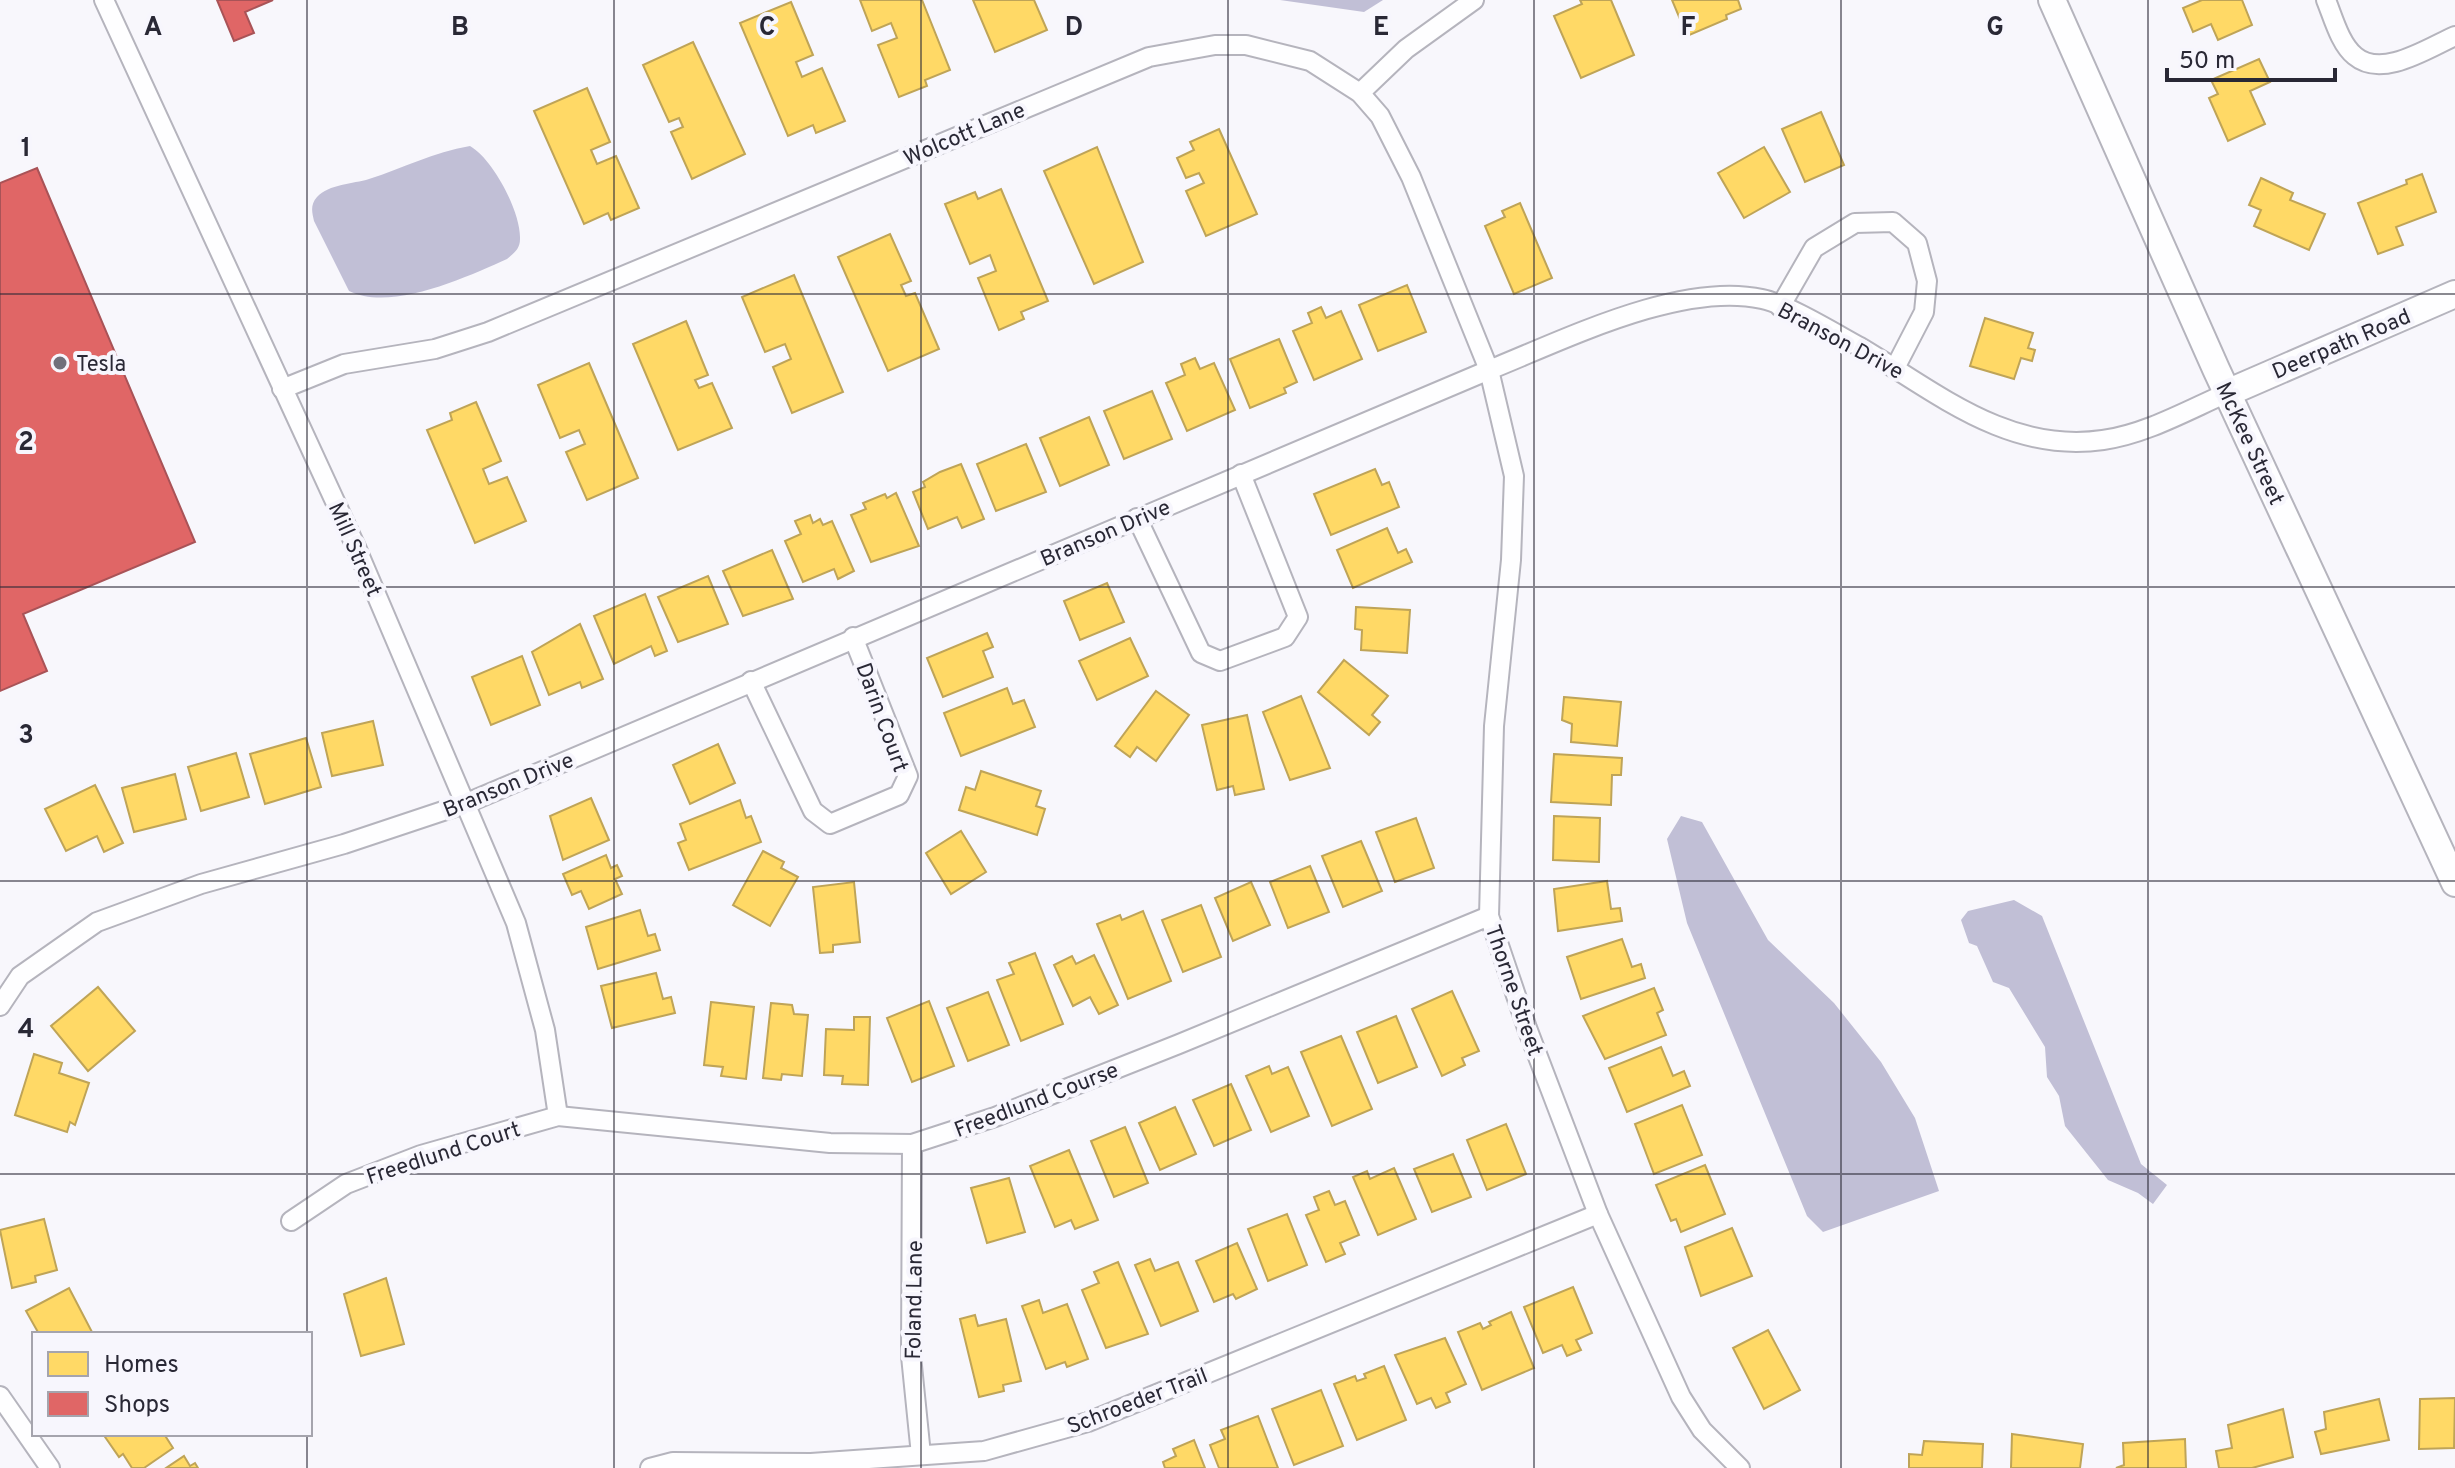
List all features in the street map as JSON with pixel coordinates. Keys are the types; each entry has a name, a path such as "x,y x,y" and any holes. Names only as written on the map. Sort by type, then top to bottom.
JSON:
{"street":[{"name":"Mill Street","path":"104,0 467,803 516,923 545,1030 558,1116"},
{"path":"1360,93 1406,49 1474,0"},
{"name":"McKee Street","path":"2052,0 2227,393 2455,883"},
{"path":"2326,0 2347,46 2354,56 2368,64 2400,60 2455,36"},
{"name":"Wolcott Lane","path":"282,389 344,364 435,349 488,332 1149,57 1215,45 1246,45 1310,61 1360,93 1395,141 1489,370"},
{"path":"1780,307 1814,248 1855,223 1893,222 1917,243 1927,281 1924,312 1895,368"},
{"name":"Deerpath Road","path":"2227,393 2455,294"},
{"name":"Branson Drive","path":"0,1006 20,976 97,922 201,884 344,844 467,803 1241,474 1644,309 1684,300 1762,299 1839,335 1959,410 2003,431 2074,442 2105,440 2142,430 2227,393"},
{"name":"Thorne Street","path":"1489,370 1514,476 1511,560 1494,726 1489,916 1527,1028 1598,1214 1681,1397 1702,1430 1740,1468"},
{"path":"1137,518 1201,653 1220,661 1285,637 1298,617 1241,474"},
{"name":"Darin Court","path":"751,681 813,811 830,824 899,795 908,776 853,637"},
{"name":"Freedlund Course","path":"558,1116 830,1143 912,1144 995,1117 1489,916"},
{"name":"Freedlund Court","path":"291,1221 346,1184 408,1160 558,1116"},
{"name":"Foland Lane","path":"912,1144 911,1356 921,1455"},
{"name":"Schroeder Trail","path":"650,1468 673,1462 811,1463 984,1451 1088,1422 1598,1214"},
{"path":"0,1396 50,1468"}],"water":[{"path":"1280,0 1383,0 1364,12"},
{"path":"470,146 488,162 511,201 519,228 520,242 516,250 507,259 429,290 386,297 349,291 314,221 312,206 317,197 335,187"},
{"path":"1681,816 1702,822 1768,940 1834,1003 1881,1062 1915,1118 1939,1191 1823,1232 1807,1216 1687,923 1667,839"},
{"path":"2014,900 2042,916 2141,1164 2167,1185 2153,1204 2138,1193 2108,1180 2065,1126 2059,1096 2047,1077 2045,1047 2009,988 1993,982 1977,946 1969,943 1961,920 1968,911"}],"building: Homes":[{"path":"860,0 922,0 950,70 925,80 927,86 899,97 878,45 897,38 891,23 872,31"},
{"path":"973,0 1034,0 1047,30 995,52"},
{"path":"1580,0 1611,0 1634,55 1581,78 1554,16 1582,4"},
{"path":"1672,0 1738,0 1741,9 1726,15 1727,19 1687,36"},
{"path":"2202,0 2242,0 2252,25 2218,40 2211,24 2193,32 2183,8"},
{"path":"791,2 813,55 796,62 802,77 822,68 845,121 816,133 813,125 788,136 740,23"},
{"path":"693,42 745,154 692,179 671,132 683,127 679,118 669,122 643,65"},
{"path":"2259,59 2270,82 2250,91 2265,124 2228,141 2209,98 2218,94 2211,80"},
{"path":"587,88 610,142 591,150 597,164 616,156 639,208 611,220 608,213 584,224 534,111"},
{"path":"1821,112 1844,165 1805,182 1782,129"},
{"path":"1219,129 1257,214 1206,236 1186,191 1204,183 1199,173 1186,178 1177,158 1194,150 1190,142"},
{"path":"1097,147 1143,262 1094,284 1044,171"},
{"path":"1764,147 1790,192 1744,218 1718,173"},
{"path":"2422,174 2436,212 2396,227 2403,245 2378,254 2358,203 2407,184 2406,180"},
{"path":"2261,178 2293,193 2290,200 2325,214 2309,250 2254,226 2261,210 2249,205"},
{"path":"1001,189 1048,301 1021,312 1024,319 999,330 978,278 996,271 990,255 970,264 945,204 975,192 978,199"},
{"path":"1520,203 1552,278 1514,294 1485,226 1505,217 1502,211"},
{"path":"890,234 911,281 901,285 906,296 915,293 939,349 888,371 838,257"},
{"path":"794,275 843,392 792,413 773,367 791,359 785,344 765,352 742,297"},
{"path":"1407,285 1426,332 1378,351 1359,305"},
{"path":"1321,307 1326,318 1341,311 1362,359 1314,380 1293,331 1312,323 1308,313"},
{"path":"1985,318 2033,333 2028,348 2035,350 2032,361 2021,358 2014,379 1970,366"},
{"path":"686,321 708,375 695,380 699,388 712,383 732,428 678,450 633,344"},
{"path":"1279,339 1297,382 1284,388 1286,393 1250,408 1230,359"},
{"path":"1195,358 1200,369 1214,363 1235,410 1187,431 1166,383 1185,375 1181,364"},
{"path":"589,363 638,478 587,500 566,452 585,444 579,430 560,438 538,385"},
{"path":"1152,391 1172,439 1124,459 1104,411"},
{"path":"476,402 501,461 483,469 489,484 507,477 526,521 475,543 427,430 452,420 450,413"},
{"path":"1089,417 1109,465 1060,486 1040,438"},
{"path":"1026,444 1046,492 996,511 977,464"},
{"path":"961,464 984,519 962,528 957,517 928,529 913,492 925,487 923,482 940,472"},
{"path":"1375,469 1382,485 1389,482 1399,507 1331,535 1314,494"},
{"path":"896,493 919,546 871,562 851,515 866,509 863,503"},
{"path":"810,515 813,523 820,519 823,525 832,521 854,571 838,579 834,569 803,582 785,541 801,534 795,521"},
{"path":"1387,528 1398,553 1406,549 1412,562 1353,588 1337,550"},
{"path":"772,550 793,599 743,616 723,571"},
{"path":"708,576 728,624 678,642 658,597"},
{"path":"1107,583 1124,622 1080,640 1064,601"},
{"path":"645,594 667,651 655,656 651,646 614,664 594,616"},
{"path":"1356,607 1410,610 1407,653 1361,650 1362,630 1355,629"},
{"path":"580,624 603,679 582,688 580,682 549,695 532,652"},
{"path":"987,633 993,647 983,651 993,677 943,697 927,658"},
{"path":"1130,638 1148,676 1097,700 1079,661"},
{"path":"522,656 540,705 491,725 472,677"},
{"path":"1344,660 1388,696 1372,715 1380,722 1369,735 1318,692"},
{"path":"1007,688 1013,704 1024,700 1035,727 961,756 944,713"},
{"path":"1156,691 1189,715 1156,761 1137,747 1130,757 1115,746"},
{"path":"1301,696 1330,768 1290,780 1263,712"},
{"path":"1564,697 1621,702 1617,746 1571,742 1572,724 1562,720"},
{"path":"1247,715 1264,789 1235,795 1233,786 1217,790 1202,725"},
{"path":"373,721 383,765 332,776 322,733"},
{"path":"306,738 321,787 265,804 250,754"},
{"path":"718,744 735,783 690,804 673,765"},
{"path":"236,753 249,797 201,811 188,767"},
{"path":"1554,754 1622,758 1621,775 1612,775 1611,805 1551,802"},
{"path":"981,771 1041,791 1036,806 1045,809 1037,835 959,810 966,787 975,790"},
{"path":"175,774 186,819 134,832 122,788"},
{"path":"95,785 123,843 104,852 97,836 66,851 45,809"},
{"path":"591,798 609,840 563,860 550,816"},
{"path":"740,800 746,818 751,816 761,842 689,870 678,843 686,840 680,824"},
{"path":"1554,816 1600,818 1599,862 1553,860"},
{"path":"1416,818 1434,868 1395,882 1376,832"},
{"path":"961,831 986,872 951,894 926,853"},
{"path":"1361,841 1382,891 1343,907 1322,856"},
{"path":"763,851 784,862 781,868 798,877 770,926 733,905"},
{"path":"606,855 611,868 617,865 622,876 615,879 622,894 589,909 581,891 572,895 563,874"},
{"path":"1310,866 1329,912 1288,928 1270,882"},
{"path":"1607,881 1611,909 1620,908 1622,921 1558,931 1554,889"},
{"path":"854,882 860,942 833,945 833,952 820,953 813,887"},
{"path":"1251,882 1270,925 1233,941 1215,898"},
{"path":"1201,905 1221,957 1183,972 1162,920"},
{"path":"640,910 648,936 655,934 660,950 598,969 586,927"},
{"path":"1143,911 1171,981 1128,999 1097,924 1120,915 1122,920"},
{"path":"1622,939 1632,967 1641,964 1645,978 1581,999 1567,957"},
{"path":"1035,953 1063,1024 1021,1041 997,980 1014,974 1009,963"},
{"path":"1094,955 1118,1005 1099,1014 1090,997 1073,1006 1054,965 1072,956 1076,964"},
{"path":"656,973 663,999 671,997 675,1013 612,1028 601,986"},
{"path":"98,987 135,1031 88,1071 51,1026"},
{"path":"1654,988 1663,1010 1657,1013 1666,1035 1605,1059 1583,1016"},
{"path":"1452,991 1479,1051 1462,1058 1465,1065 1442,1076 1412,1009"},
{"path":"988,992 1009,1045 968,1061 947,1008"},
{"path":"929,1001 954,1066 912,1082 887,1018"},
{"path":"711,1002 754,1007 746,1079 721,1076 723,1067 704,1065"},
{"path":"771,1003 792,1005 794,1014 808,1015 802,1076 782,1074 781,1080 763,1078"},
{"path":"1396,1016 1417,1067 1378,1083 1357,1032"},
{"path":"854,1017 870,1017 868,1085 842,1084 843,1076 824,1075 826,1029 854,1030"},
{"path":"1341,1036 1372,1109 1332,1126 1301,1052"},
{"path":"1661,1047 1673,1076 1684,1071 1690,1086 1627,1112 1609,1068"},
{"path":"34,1054 62,1063 59,1073 89,1083 75,1125 70,1122 67,1132 15,1115"},
{"path":"1269,1066 1272,1074 1288,1067 1309,1116 1271,1132 1246,1076"},
{"path":"1231,1084 1251,1130 1214,1146 1193,1100"},
{"path":"1682,1105 1702,1155 1654,1174 1635,1124"},
{"path":"1175,1107 1196,1154 1160,1170 1139,1123"},
{"path":"1506,1124 1526,1174 1487,1190 1467,1140"},
{"path":"1125,1127 1148,1183 1114,1197 1091,1141"},
{"path":"1069,1150 1098,1220 1075,1229 1071,1220 1055,1227 1030,1166"},
{"path":"1453,1154 1471,1197 1432,1212 1414,1169"},
{"path":"1705,1165 1725,1214 1681,1232 1676,1219 1671,1221 1656,1185"},
{"path":"1394,1168 1416,1219 1378,1235 1353,1177 1367,1171 1370,1179"},
{"path":"1009,1178 1025,1232 987,1243 971,1188"},
{"path":"1329,1191 1335,1205 1345,1201 1359,1235 1340,1243 1345,1254 1326,1262 1306,1215 1319,1210 1314,1197"},
{"path":"1287,1214 1307,1265 1268,1281 1248,1229"},
{"path":"44,1219 57,1270 35,1276 36,1282 12,1288 0,1230"},
{"path":"1732,1228 1752,1276 1701,1296 1685,1247"},
{"path":"1237,1243 1257,1289 1236,1299 1233,1294 1214,1302 1196,1261"},
{"path":"1150,1259 1155,1271 1178,1262 1198,1311 1161,1326 1135,1265"},
{"path":"1118,1262 1148,1334 1106,1348 1082,1290 1099,1283 1094,1272"},
{"path":"386,1278 404,1344 361,1356 344,1294"},
{"path":"1573,1287 1592,1333 1576,1340 1581,1350 1567,1356 1562,1345 1543,1353 1524,1307"},
{"path":"69,1288 92,1332 38,1332 26,1311"},
{"path":"1039,1300 1043,1313 1067,1304 1088,1359 1067,1367 1065,1362 1046,1369 1022,1306"},
{"path":"1511,1312 1534,1368 1482,1390 1458,1332 1480,1323 1483,1329 1491,1325 1489,1322"},
{"path":"975,1315 978,1326 1006,1319 1021,1381 1003,1385 1004,1391 979,1397 960,1319"},
{"path":"1768,1330 1800,1390 1764,1409 1733,1348"},
{"path":"1445,1338 1466,1384 1446,1393 1450,1402 1436,1408 1431,1398 1417,1404 1395,1355"},
{"path":"1384,1366 1406,1420 1357,1440 1334,1384 1355,1376 1357,1381 1366,1378 1364,1374"},
{"path":"1321,1390 1343,1446 1294,1465 1272,1409"},
{"path":"2455,1398 2454,1448 2419,1449 2420,1399"},
{"path":"2379,1399 2389,1440 2321,1454 2315,1432 2326,1429 2324,1412"},
{"path":"2283,1409 2293,1457 2252,1468 2219,1468 2216,1451 2232,1448 2228,1425"},
{"path":"1258,1416 1278,1468 1219,1468 1210,1445 1225,1439 1221,1430"},
{"path":"2012,1434 2083,1444 2080,1468 2011,1468"},
{"path":"104,1436 165,1436 173,1448 144,1468 132,1468 123,1454 119,1457"},
{"path":"2185,1439 2186,1468 2116,1468 2124,1465 2123,1443"},
{"path":"1194,1440 1205,1468 1165,1468 1163,1462 1176,1456 1173,1449"},
{"path":"1924,1441 1983,1444 1982,1468 1909,1468 1909,1454 1922,1455"},
{"path":"184,1456 190,1466 195,1463 198,1468 166,1468"}],"building: Shops":[{"path":"217,0 273,0 245,12 254,33 234,41"},
{"name":"Tesla","path":"37,168 195,542 23,614 47,671 0,691 0,183"}],"place":[{"name":"Tesla","path":"60,363"}]}
